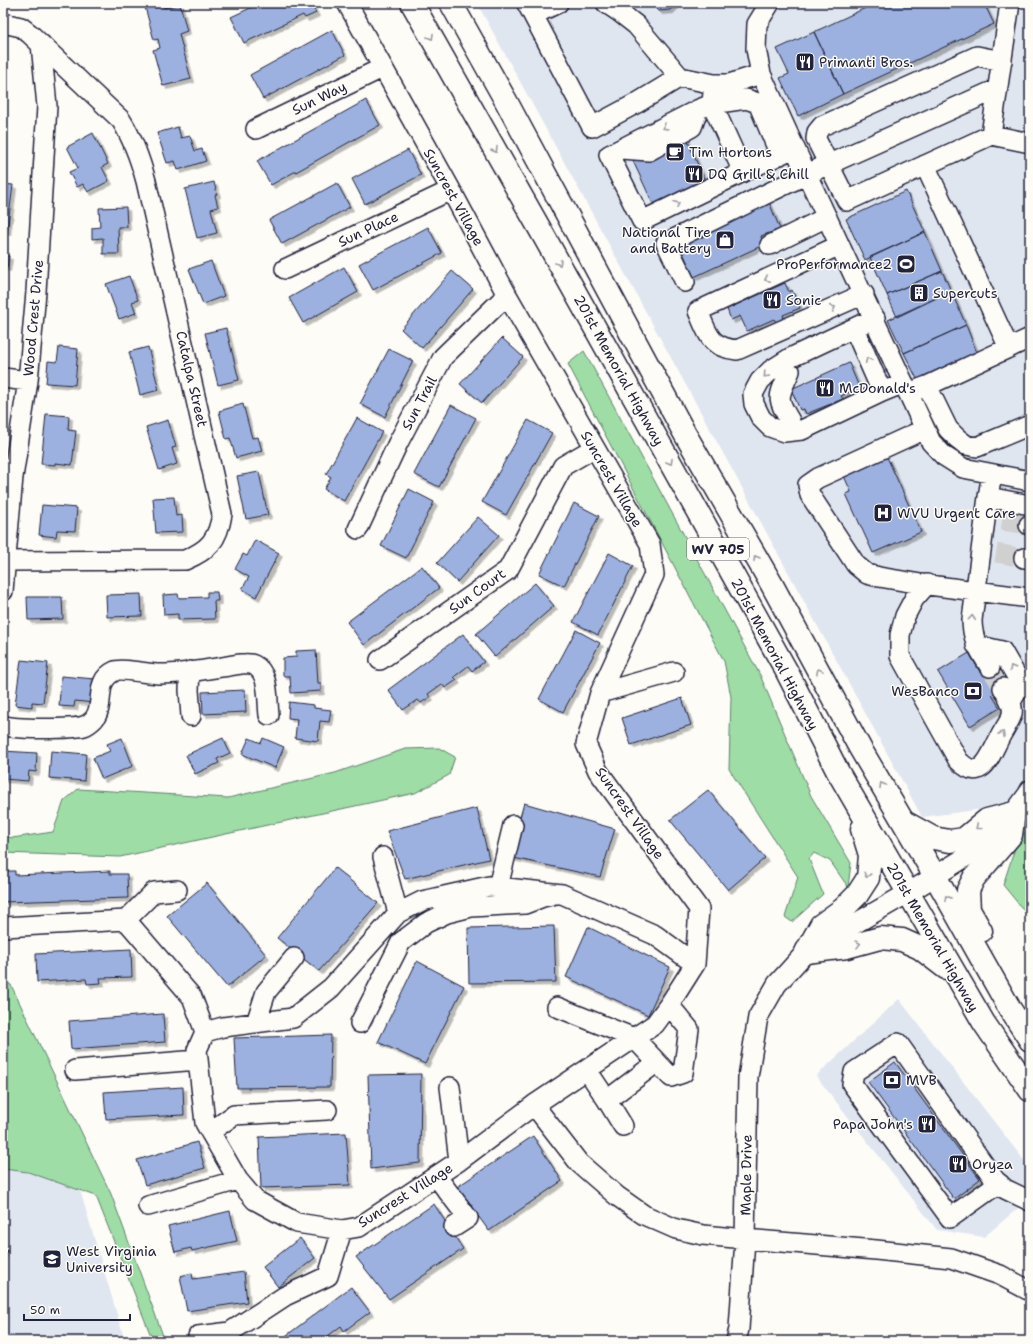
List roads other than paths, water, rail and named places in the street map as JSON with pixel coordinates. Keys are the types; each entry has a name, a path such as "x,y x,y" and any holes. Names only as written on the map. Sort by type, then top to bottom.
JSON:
{"main road":[{"name":"201st Memorial Highway","path":"412,3 770,642 838,772 955,976 984,1023 1030,1090"},
{"name":"201st Memorial Highway","path":"451,3 506,101 685,434 771,583 860,748 935,876 1010,1010 1030,1040"},
{"path":"806,952 820,925 843,909 857,895 868,878 870,855 859,818 838,772"},
{"path":"903,821 933,838 950,841 964,838 987,820 1014,813 1011,835 974,878 968,890 969,910 1023,1010 1030,1030"},
{"path":"806,952 847,947 880,938 902,940 920,948 955,976"}],"street":[{"name":"Suncrest Village","path":"205,1032 197,1050 205,1123 238,1180 255,1200 298,1223 342,1230 359,1227 459,1161 534,1105 655,1024 695,964 699,908 598,771 586,744 600,693 654,575 650,544 507,295 451,190 347,3"},
{"path":"558,3 529,9 592,127 637,103 680,77"},
{"path":"606,3 636,25 680,77 714,84 729,84 761,74"},
{"path":"770,3 757,24 756,49 761,74 787,152"},
{"path":"990,135 1010,3"},
{"name":"Catalpa Street","path":"3,23 21,27 41,44 121,120 130,134 140,159 189,364 222,514 220,529 212,542 199,554 185,560 6,561"},
{"name":"Wood Crest Drive","path":"3,591 6,561 6,526 28,381 37,276 47,106 41,44"},
{"path":"1002,61 977,56 822,126 817,132 816,139 847,201 990,135 1030,143"},
{"name":"Sun Way","path":"256,129 382,68"},
{"path":"714,84 706,107 743,172"},
{"path":"685,282 666,243 828,164 997,88"},
{"path":"787,152 642,221 609,155 706,107 746,99 758,103 787,152 807,174 864,294 931,442 944,456 963,468 1030,481"},
{"path":"925,166 1009,348"},
{"name":"Sun Place","path":"285,269 451,190"},
{"path":"770,245 827,217"},
{"path":"840,245 698,312 710,339 728,349 737,350 864,294"},
{"name":"Sun Trail","path":"358,529 398,443 443,357 507,295"},
{"path":"874,318 790,358 771,370 760,381 753,394 754,404 761,418 770,427 784,432 802,430 882,392 927,386 1030,338"},
{"path":"854,328 882,392"},
{"path":"823,343 807,359 775,384 767,394 764,405 766,411 772,417 790,421 806,420 838,405 850,408"},
{"path":"3,378 28,381"},
{"path":"927,386 948,429 966,444 977,447 1030,425"},
{"path":"925,428 818,478 808,485 810,495 814,502 856,565 867,574 879,577 1030,598"},
{"name":"Sun Court","path":"380,660 508,570 563,466 594,448"},
{"path":"990,667 976,645 972,632 972,620 975,591 989,552 994,520 988,497 991,474"},
{"path":"988,497 1030,504"},
{"path":"927,584 914,599 905,616 900,635 900,656 958,760 969,769 977,770 986,765 1012,714 1007,695 1021,684 1002,652 976,645"},
{"path":"3,725 6,727 16,728 85,726 94,719 99,711 101,685 107,676 116,670 160,674 241,664 252,664 261,670 265,679 269,715"},
{"path":"190,671 189,690 191,716"},
{"path":"600,693 674,672"},
{"name":"Maple Drive","path":"736,1341 739,1328 745,1239 748,1077 758,1017 777,984 806,952 908,893 985,845 1014,813 1030,790"},
{"path":"498,887 513,825"},
{"path":"383,857 398,913"},
{"path":"126,920 192,997 205,1032 223,1027 293,1018 331,988 398,913 422,901 489,886 562,894 655,935 695,964"},
{"path":"4,927 126,920 154,892 177,890"},
{"path":"360,1023 401,942 426,923 447,913 471,907 525,904 543,897 562,894"},
{"path":"256,1023 266,992 294,958"},
{"path":"557,1007 634,1038 656,1063 671,1077 683,1073 689,1029 669,1005"},
{"path":"995,1185 950,1218 855,1078 898,1043 995,1185 1005,1188 1030,1201"},
{"path":"75,1070 198,1060"},
{"path":"607,1100 656,1063"},
{"path":"587,1070 623,1126"},
{"path":"450,1087 459,1161"},
{"path":"534,1105 579,1163 617,1196 644,1215 676,1229 703,1235 951,1258 1000,1275 1030,1291"},
{"path":"210,1132 234,1116 327,1110"},
{"path":"436,1176 468,1218 454,1227"},
{"path":"148,1206 238,1180"},
{"path":"198,1336 230,1332 285,1296 328,1276 342,1230"}],"tunnel":[{"path":"1002,521 1029,525"},
{"path":"996,553 1024,558"},
{"path":"990,667 1003,688"}],"place":[{"name":"Primanti Bros.","path":"805,62"},
{"name":"Tim Hortons","path":"675,152"},
{"name":"DQ Grill & Chill","path":"694,174"},
{"name":"National Tire and Battery","path":"725,240"},
{"name":"ProPerformance2","path":"906,264"},
{"name":"Supercuts","path":"919,293"},
{"name":"Sonic","path":"772,300"},
{"name":"McDonald's","path":"825,388"},
{"name":"WVU Urgent Care","path":"883,513"},
{"name":"WesBanco","path":"973,691"},
{"name":"MVB","path":"892,1080"},
{"name":"Papa John's","path":"927,1124"},
{"name":"Oryza","path":"958,1164"},
{"name":"West Virginia University","path":"52,1259"}]}
